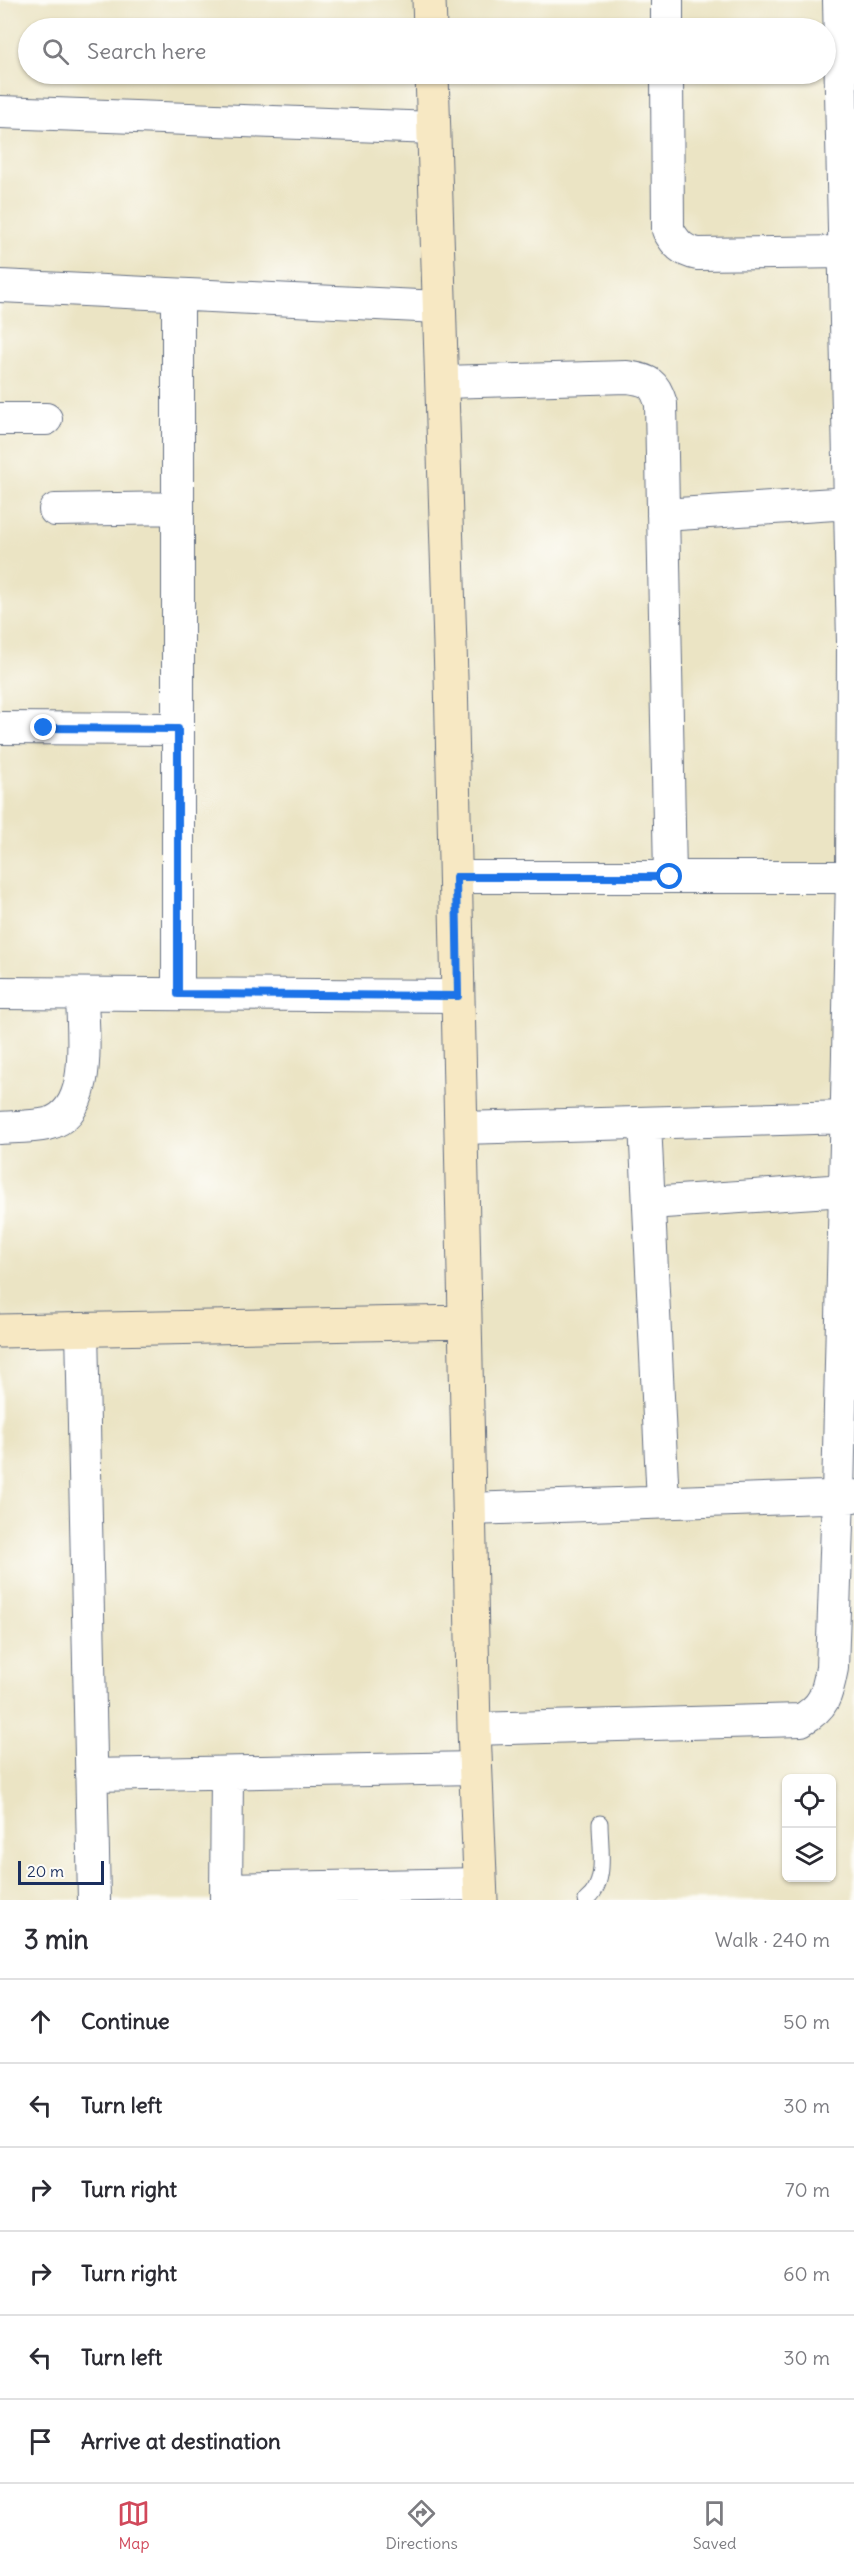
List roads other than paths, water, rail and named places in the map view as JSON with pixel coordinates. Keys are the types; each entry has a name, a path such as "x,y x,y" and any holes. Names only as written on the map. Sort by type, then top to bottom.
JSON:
{"street":[{"path":"429,0 430,18"},
{"path":"667,0 667,18"},
{"path":"474,1729 801,1720 816,1712 827,1694 832,1668 846,1496 845,1190 852,877 854,643 845,252 848,198 844,8"},
{"path":"227,1773 226,1894 482,1896 474,1729 456,877 432,84"},
{"path":"668,84 668,230 675,244 686,252 698,254 845,252"},
{"path":"0,112 434,128"},
{"path":"0,286 439,307"},
{"path":"178,294 178,994"},
{"path":"442,382 627,376 642,379 656,388 661,404 670,877"},
{"path":"0,418 46,418"},
{"path":"663,515 850,503"},
{"path":"55,510 178,508"},
{"path":"0,728 178,729"},
{"path":"456,877 852,877"},
{"path":"0,993 458,996"},
{"path":"0,1128 48,1124 61,1118 73,1107 79,1092 81,1076 82,994"},
{"path":"461,1128 847,1117"},
{"path":"645,1123 663,1502"},
{"path":"649,1203 845,1190"},
{"path":"0,1331 465,1322"},
{"path":"82,1329 94,1900"},
{"path":"470,1509 846,1496"},
{"path":"91,1775 476,1768"}],"lane":[{"path":"586,1900 594,1894 600,1881 600,1823"}]}
